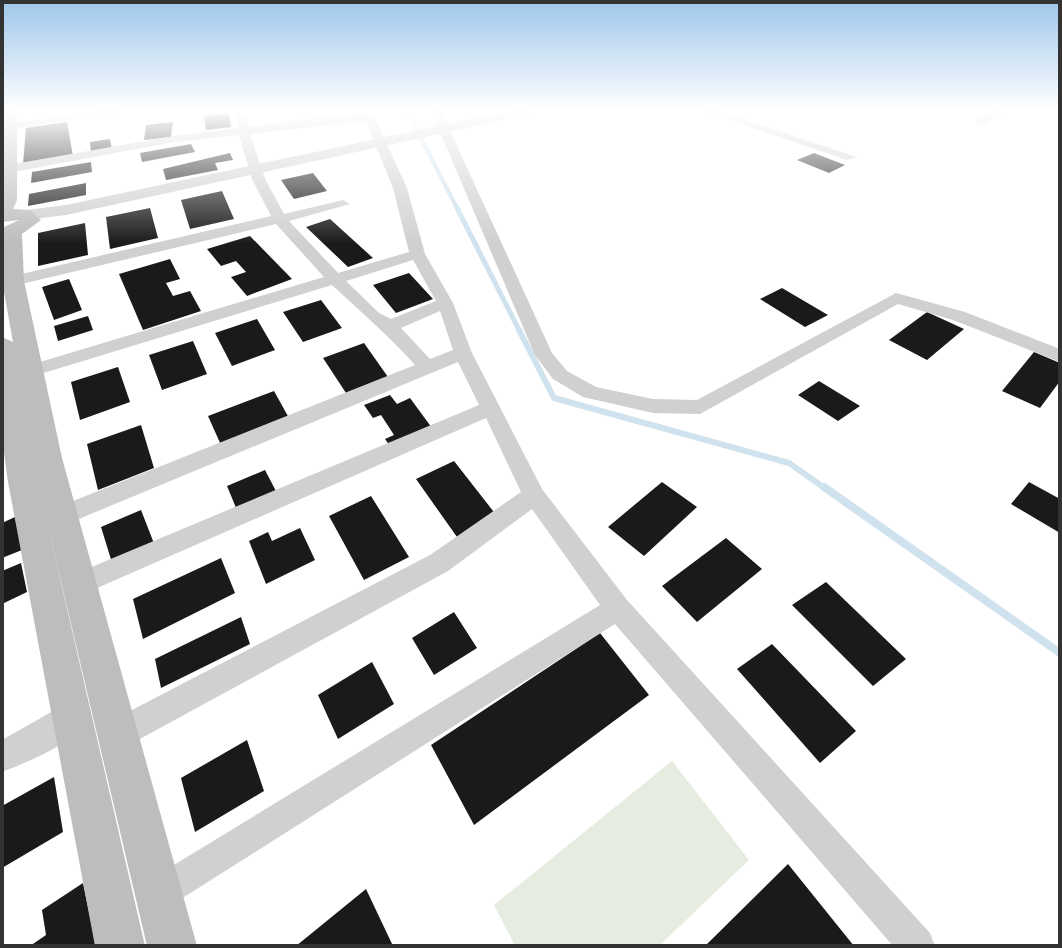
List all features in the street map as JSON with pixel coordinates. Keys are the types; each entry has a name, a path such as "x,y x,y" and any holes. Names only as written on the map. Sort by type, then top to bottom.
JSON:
{"main road":[{"path":"7,155 8,178 17,198 13,222 10,370 13,487 71,716 120,946"},
{"path":"10,370 61,516 170,945"}],"street":[{"path":"8,178 63,155"},
{"path":"251,155 278,217 334,278 372,316 390,326 426,366"},
{"path":"13,222 324,155"},
{"path":"384,155 400,188 417,254 445,303 463,353 534,495 618,608 917,946"},
{"path":"454,155 516,286 544,355 560,375 590,392 653,406 700,407 896,298 935,307 1060,356"},
{"path":"846,155 851,157"},
{"path":"13,281 343,204"},
{"path":"10,370 417,254"},
{"path":"390,326 445,303"},
{"path":"61,516 463,353"},
{"path":"79,584 491,408"},
{"path":"116,735 439,563 534,495"},
{"path":"158,894 618,608"},
{"path":"2,757 55,729 71,716 107,696"}],"shaded area":[{"path":"672,761 749,860 659,946 515,946 494,905"}],"building":[{"path":"24,155 73,156 23,164"},
{"path":"140,155 178,155 142,162"},
{"path":"221,155 231,155 233,160 215,163 218,170 166,180 163,169"},
{"path":"820,155 845,165 829,173 797,160"},
{"path":"91,162 92,172 31,183 32,172"},
{"path":"313,173 327,191 294,199 281,180"},
{"path":"86,183 86,195 28,206 29,194"},
{"path":"222,191 234,219 190,229 181,200"},
{"path":"150,208 158,238 110,249 106,217"},
{"path":"330,219 373,258 348,267 306,227"},
{"path":"85,223 88,255 38,266 38,233"},
{"path":"250,236 292,279 247,296 231,277 246,272 236,261 221,266 207,249"},
{"path":"170,259 180,279 166,283 173,296 190,291 201,311 143,330 119,274"},
{"path":"409,273 433,299 396,313 373,285"},
{"path":"69,279 82,310 54,320 42,287"},
{"path":"782,288 828,315 805,327 760,299"},
{"path":"321,300 342,328 303,342 283,312"},
{"path":"927,312 964,329 927,360 889,340"},
{"path":"88,316 93,330 58,341 54,326"},
{"path":"257,319 275,350 232,366 215,333"},
{"path":"193,341 207,374 162,390 149,355"},
{"path":"364,343 388,377 346,393 323,358"},
{"path":"1034,352 1060,363 1060,381 1040,408 1002,391"},
{"path":"118,367 130,402 80,420 71,382"},
{"path":"819,381 860,406 838,421 798,395"},
{"path":"274,391 289,418 221,445 208,416"},
{"path":"390,395 397,404 410,398 432,428 390,446 385,439 394,435 381,415 373,418 364,405"},
{"path":"141,425 154,468 98,490 87,444"},
{"path":"454,461 497,516 457,537 416,479"},
{"path":"265,470 279,497 239,515 227,486"},
{"path":"662,482 697,507 644,556 608,527"},
{"path":"1029,482 1060,499 1060,533 1011,504"},
{"path":"371,496 409,557 364,580 329,516"},
{"path":"141,510 155,546 113,566 101,527"},
{"path":"15,517 22,550 2,558 2,523"},
{"path":"300,528 315,560 266,584 249,541 268,532 272,541"},
{"path":"726,538 762,569 697,622 662,586"},
{"path":"221,558 235,593 143,639 133,599"},
{"path":"21,563 27,592 2,604 2,571"},
{"path":"826,582 906,659 873,686 792,605"},
{"path":"454,612 477,648 434,675 412,638"},
{"path":"241,617 250,644 161,688 155,659"},
{"path":"600,633 649,695 474,825 431,745"},
{"path":"772,644 856,731 820,763 737,669"},
{"path":"372,662 394,704 338,739 318,695"},
{"path":"247,740 264,791 195,832 181,778"},
{"path":"54,777 63,832 2,868 2,806"},
{"path":"788,864 854,946 705,946"},
{"path":"83,883 96,946 30,946 46,935 42,910"},
{"path":"366,889 393,946 296,946"}],"waterway":[{"path":"430,155 457,208"},
{"path":"456,206 520,332"},
{"path":"519,330 554,398 789,463 826,489"},
{"path":"824,487 1060,653"}]}
